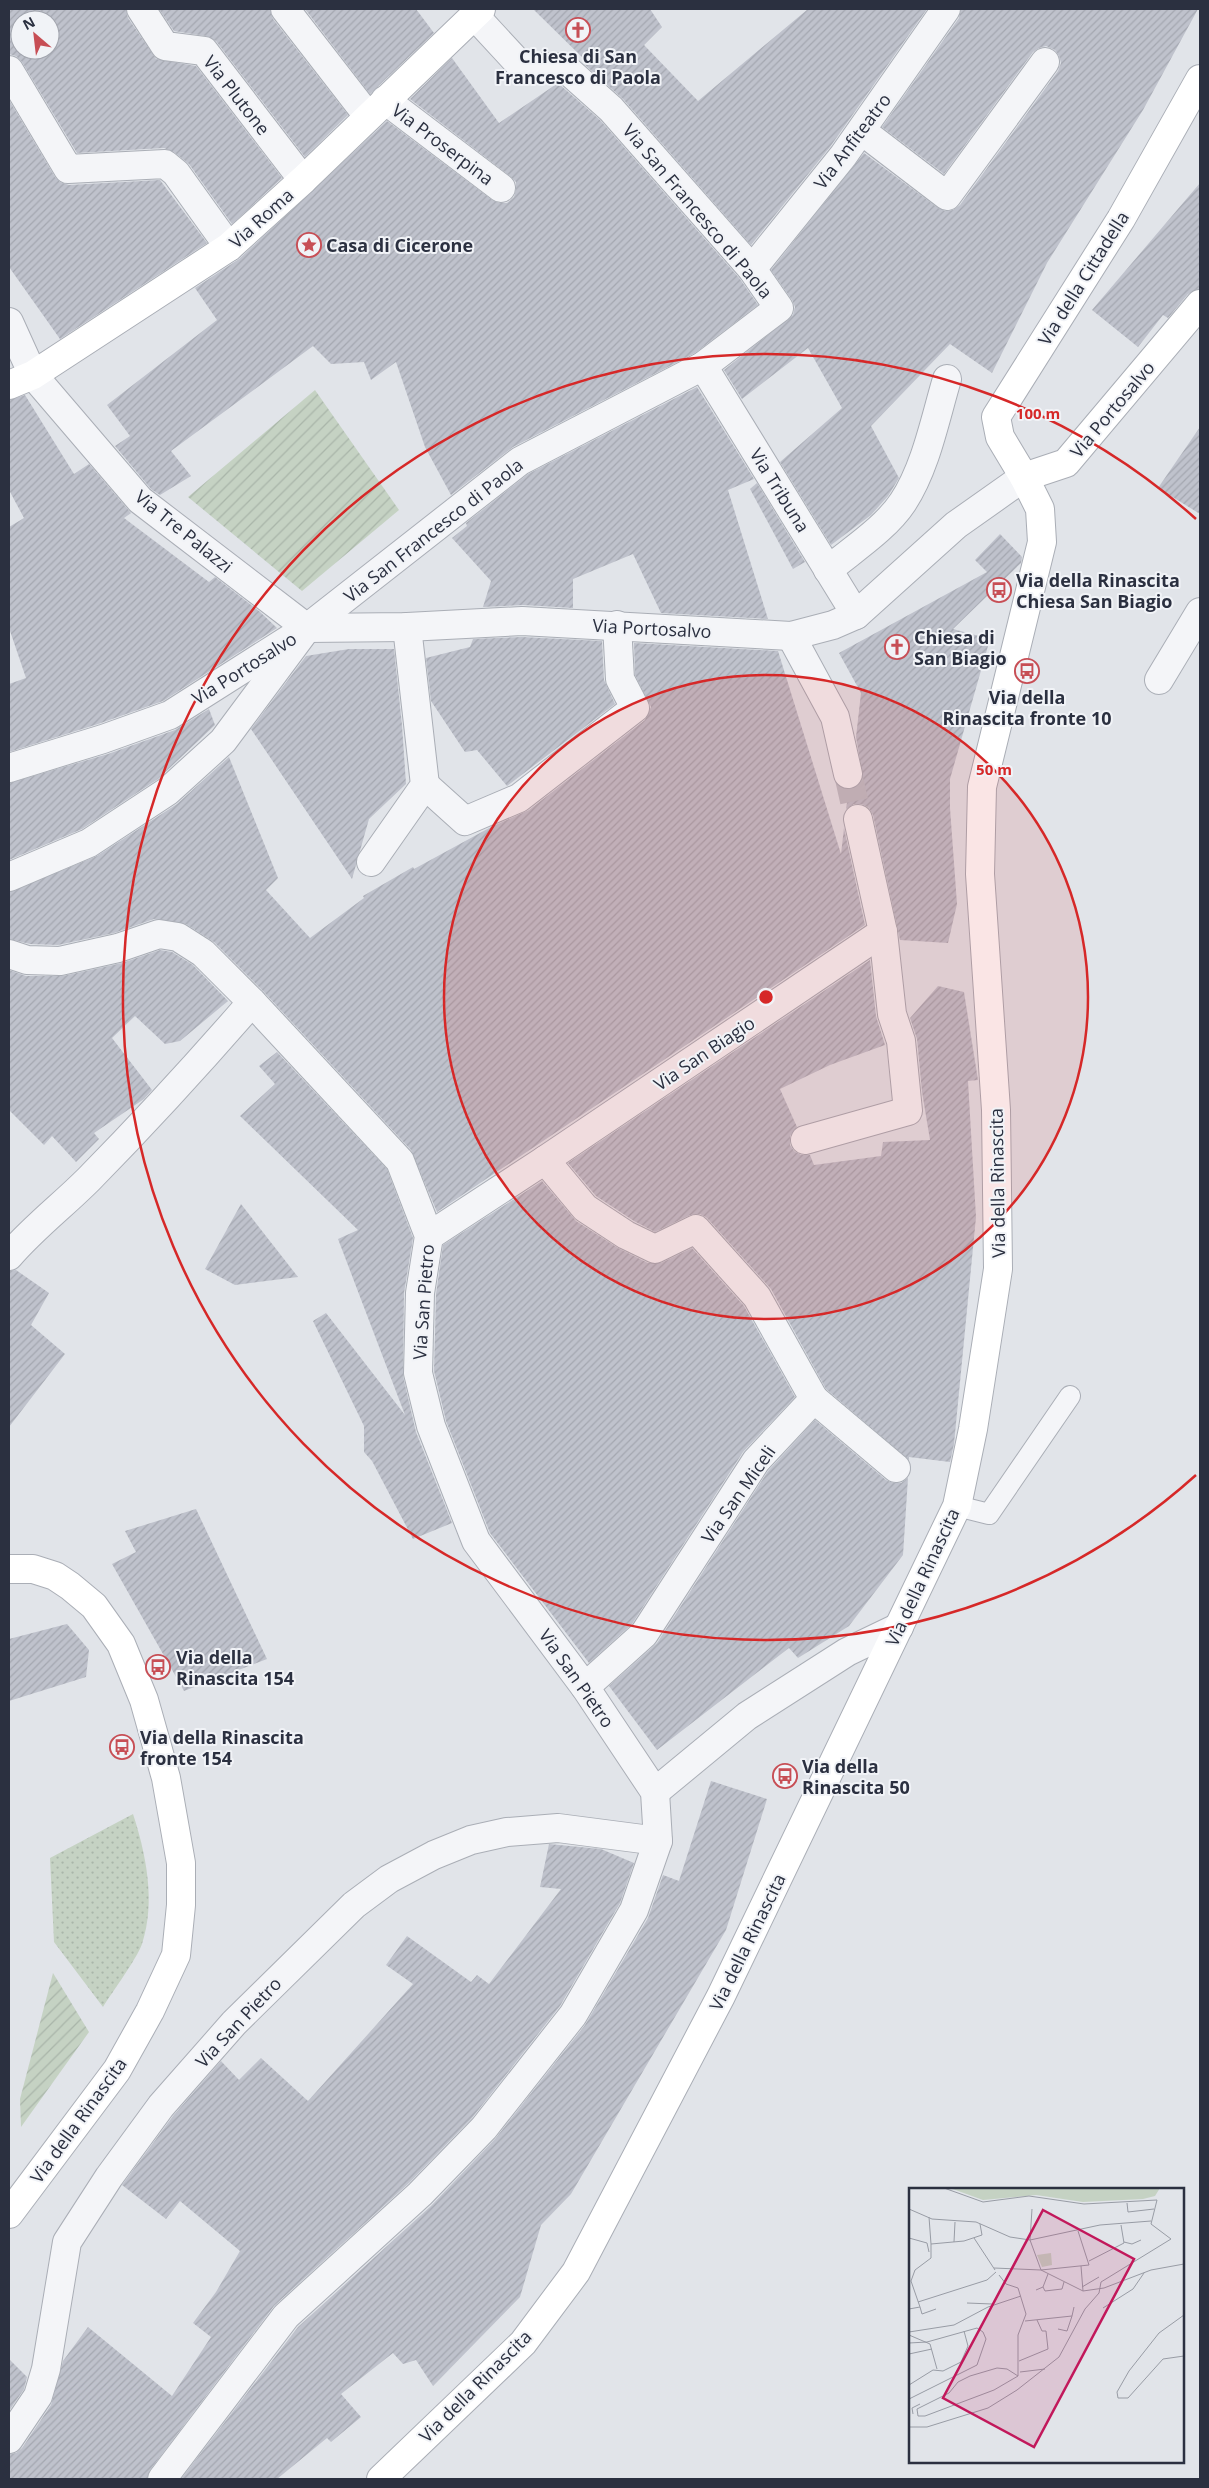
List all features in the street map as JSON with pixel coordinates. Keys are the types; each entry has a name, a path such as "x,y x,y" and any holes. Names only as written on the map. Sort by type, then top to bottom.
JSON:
{"street":[{"name":"Via Plutone","path":"141,9 165,46 204,51 303,180"},
{"name":"Via Proserpina","path":"285,9 377,108 501,188"},
{"name":"Via Anfiteatro","path":"752,269 862,131 946,9"},
{"name":"Via Roma","path":"9,385 34,375 229,247 303,180 477,12"},
{"name":"Via San Francesco di Paola","path":"9,877 89,843 168,791 223,741 307,628 520,461 703,366 779,308 752,269 611,109 564,67 522,67 477,12"},
{"path":"862,131 947,196 1045,62"},
{"path":"9,70 68,169 165,164 176,173 229,247"},
{"name":"Via della Cittadella","path":"1024,477 1000,437 996,417 1120,219 1200,79"},
{"name":"Via Portosalvo","path":"9,768 103,739 170,714 307,628 408,627 522,621 791,636 833,625 856,615 956,526 1024,477 1066,463 1200,304"},
{"name":"Via Tre Palazzi","path":"9,322 34,375 140,500 307,628"},
{"name":"Via Tribuna","path":"703,366 856,615"},
{"path":"828,570 875,531 902,504 914,482 947,379"},
{"name":"Via della Rinascita","path":"381,2479 523,2343 576,2272 721,1996 957,1506 973,1429 998,1269 996,1110 980,874 982,787 1042,542 1040,509 1024,477"},
{"path":"1159,680 1200,612"},
{"path":"408,627 425,785 464,821 519,798 635,708 620,679 617,625"},
{"path":"791,636 835,717 848,774"},
{"path":"371,862 425,785"},
{"path":"805,1140 908,1111 901,1040 892,1014 883,932 858,819"},
{"name":"Via San Biagio","path":"429,1236 883,932"},
{"name":"Via San Pietro","path":"9,954 27,960 60,961 118,948 159,934 178,937 202,953 252,1002 400,1161 429,1236 420,1293 418,1373 431,1426 476,1541 585,1687 655,1792"},
{"path":"9,1256 19,1236 79,1189 168,1099 252,1002"},
{"path":"545,1160 585,1208 626,1235 655,1249 696,1229 757,1297 814,1399 896,1468"},
{"name":"Via San Miceli","path":"585,1687 644,1634 756,1461 814,1399"},
{"name":"Via della Rinascita","path":"9,1569 33,1569 55,1576 70,1586 94,1606 121,1644 144,1700 166,1778 181,1863 181,1880 176,1955 150,2011 117,2070 9,2214"},
{"path":"162,2479 286,2316 420,2194 484,2128 573,2015 634,1910 658,1841 655,1792 747,1716 847,1652 898,1627"},
{"name":"Via San Pietro","path":"9,2439 38,2396 46,2368 67,2242 109,2177 161,2106 234,2023 354,1905 389,1879 434,1855 471,1840 507,1832 558,1828 658,1841"}],"lane":[{"path":"957,1506 989,1514 1070,1396"}],"green space":[{"path":"315,390 399,510 302,591 188,497"},
{"path":"133,1814 142,1845 148,1878 149,1895 146,1928 139,1951 103,2007 54,1942 50,1858"},
{"path":"53,1973 89,2032 21,2127 20,2099"}],"building":[{"path":"9,9 126,9 128,18 156,59 196,66 282,178 232,224 189,164 174,152 164,148 77,153 20,60 60,60 60,10 10,10 10,54"},
{"path":"159,9 270,9 273,19 348,115 305,157 216,41 206,36 174,31"},
{"path":"305,9 416,9 434,33 370,94"},
{"path":"533,9 650,9 662,27 644,45 698,101 808,9 927,9 830,147 751,245 623,99 584,64 587,62"},
{"path":"961,9 1198,9 1143,110 1047,263 992,373 950,344 871,426 899,478 888,496 871,515 831,545 780,462 842,408 808,348 742,399 724,370 793,315 795,307 792,300 771,270 864,153 938,208 945,211 953,210 960,205 1058,71 1061,63 1055,50 1046,46 1033,52 944,174 882,127 959,18"},
{"path":"452,58 499,123 558,83 600,120 740,279 758,305 695,353 513,447 451,495 425,447 396,362 371,380 364,362 331,364 313,346 171,451 191,476 160,495 151,489 115,446 130,436 107,405 217,320 195,288 239,259 387,121 492,200 499,203 507,203 514,197 516,182 510,176 410,99"},
{"path":"9,100 55,177 60,182 69,185 160,180 207,243 60,339 9,267"},
{"path":"1200,183 1200,289 1188,294 1168,318 1163,315 1138,347 1092,310"},
{"path":"697,387 754,479 728,490 768,619 661,613 633,554 573,579 573,608 523,605 483,607 491,581 452,538 467,526 466,523 528,474"},
{"path":"25,395 74,474 89,464 131,513 124,518 209,582 215,577 259,611 277,628 163,701 9,752 9,684 26,678 9,628 9,527 24,518 9,490 9,400"},
{"path":"1200,427 1200,514 1158,488"},
{"path":"757,483 805,562 793,569 750,489"},
{"path":"1000,534 1022,557 1021,563 953,629 990,639 950,779 950,808 957,904 948,943 900,940 873,815 869,808 862,804 854,804 846,809 849,789 858,786 863,778 856,737 861,693 839,653 987,572 975,560"},
{"path":"522,637 602,641 604,680 615,704 507,786 477,750 465,752 431,701 426,658 470,647 473,639"},
{"path":"634,643 778,651 841,854 844,828 865,925 437,1212 411,1150 263,991 214,942 186,924 154,919 114,933 58,945 30,944 9,939 9,892 97,856 177,804 229,757 278,878 266,890 310,938 364,898 363,896 413,867 414,869 491,827 529,810 645,720 651,707 635,675"},
{"path":"349,649 394,649 406,784 369,819 352,879 251,729 306,656"},
{"path":"209,709 215,725 158,779 82,829 9,860 9,783 108,754 175,730"},
{"path":"160,950 172,952 193,965 228,1001 180,1041 165,1044 135,1016 112,1038 152,1090 144,1099 94,1133 99,1139 76,1162 52,1136 44,1145 9,1110 9,970 26,976 63,976 122,963"},
{"path":"870,960 876,1016 885,1045 830,1065 780,1089 797,1127 790,1136 790,1145 794,1151 801,1155 810,1155 814,1165 881,1156 883,1142 930,1140 922,1092 917,1039 910,1018 938,986 964,992 978,1080 968,1081 976,1217 954,1444 950,1462 909,1457 909,1460 826,1389 771,1289 707,1218 700,1214 690,1215 655,1232 634,1221 596,1196 568,1163"},
{"path":"277,1052 387,1169 413,1238 404,1293 403,1376 416,1432 452,1523 413,1539 372,1461 364,1452 364,1426 313,1321 326,1313 405,1415 338,1239 358,1230 240,1116 275,1084 259,1066"},
{"path":"542,1181 576,1221 618,1248 648,1263 661,1263 692,1248 744,1306 795,1397 743,1452 632,1624 589,1663 490,1533 446,1421 434,1371 436,1294 443,1245"},
{"path":"241,1204 298,1277 235,1285 205,1269"},
{"path":"16,1270 49,1293 31,1325 65,1354 9,1427 9,1271"},
{"path":"815,1420 886,1480 893,1483 901,1483 908,1478 903,1555 849,1626 798,1658 789,1648 657,1750 609,1686 657,1643 768,1471"},
{"path":"196,1509 267,1659 184,1691 112,1564 136,1552 125,1531"},
{"path":"67,1624 89,1650 86,1677 9,1701 9,1639"},
{"path":"711,1781 767,1799 726,1930 571,2194 541,2225 520,2297 433,2386 416,2360 403,2364 393,2353 341,2394 361,2417 331,2442 327,2438 277,2479 181,2479 298,2327 431,2206 495,2139 585,2025 648,1918 663,1875 679,1881"},
{"path":"549,1844 601,1849 634,1863 620,1903 560,2006 472,2118 409,2183 274,2306 150,2470 147,2479 9,2479 9,2454 16,2453 22,2448 51,2405 63,2361 88,2327 172,2396 211,2337 193,2323 216,2292 240,2251 180,2201 166,2219 122,2185 173,2116 221,2061 239,2080 261,2058 308,2101 413,1984 386,1965 407,1936 471,1982 477,1975 489,1984 561,1889 540,1887"},
{"path":"9,2359 27,2377 24,2389 9,2411"}],"tunnel":[{"path":"848,774 858,819"}],"place":[{"name":"Chiesa di San Francesco di Paola","path":"578,30"},
{"name":"Casa di Cicerone","path":"309,245"},
{"name":"Via della Rinascita Chiesa San Biagio","path":"999,590"},
{"name":"Chiesa di San Biagio","path":"897,647"},
{"name":"Via della Rinascita fronte 10","path":"1027,671"},
{"name":"Via della Rinascita 154","path":"158,1667"},
{"name":"Via della Rinascita fronte 154","path":"122,1747"},
{"name":"Via della Rinascita 50","path":"785,1776"}]}
